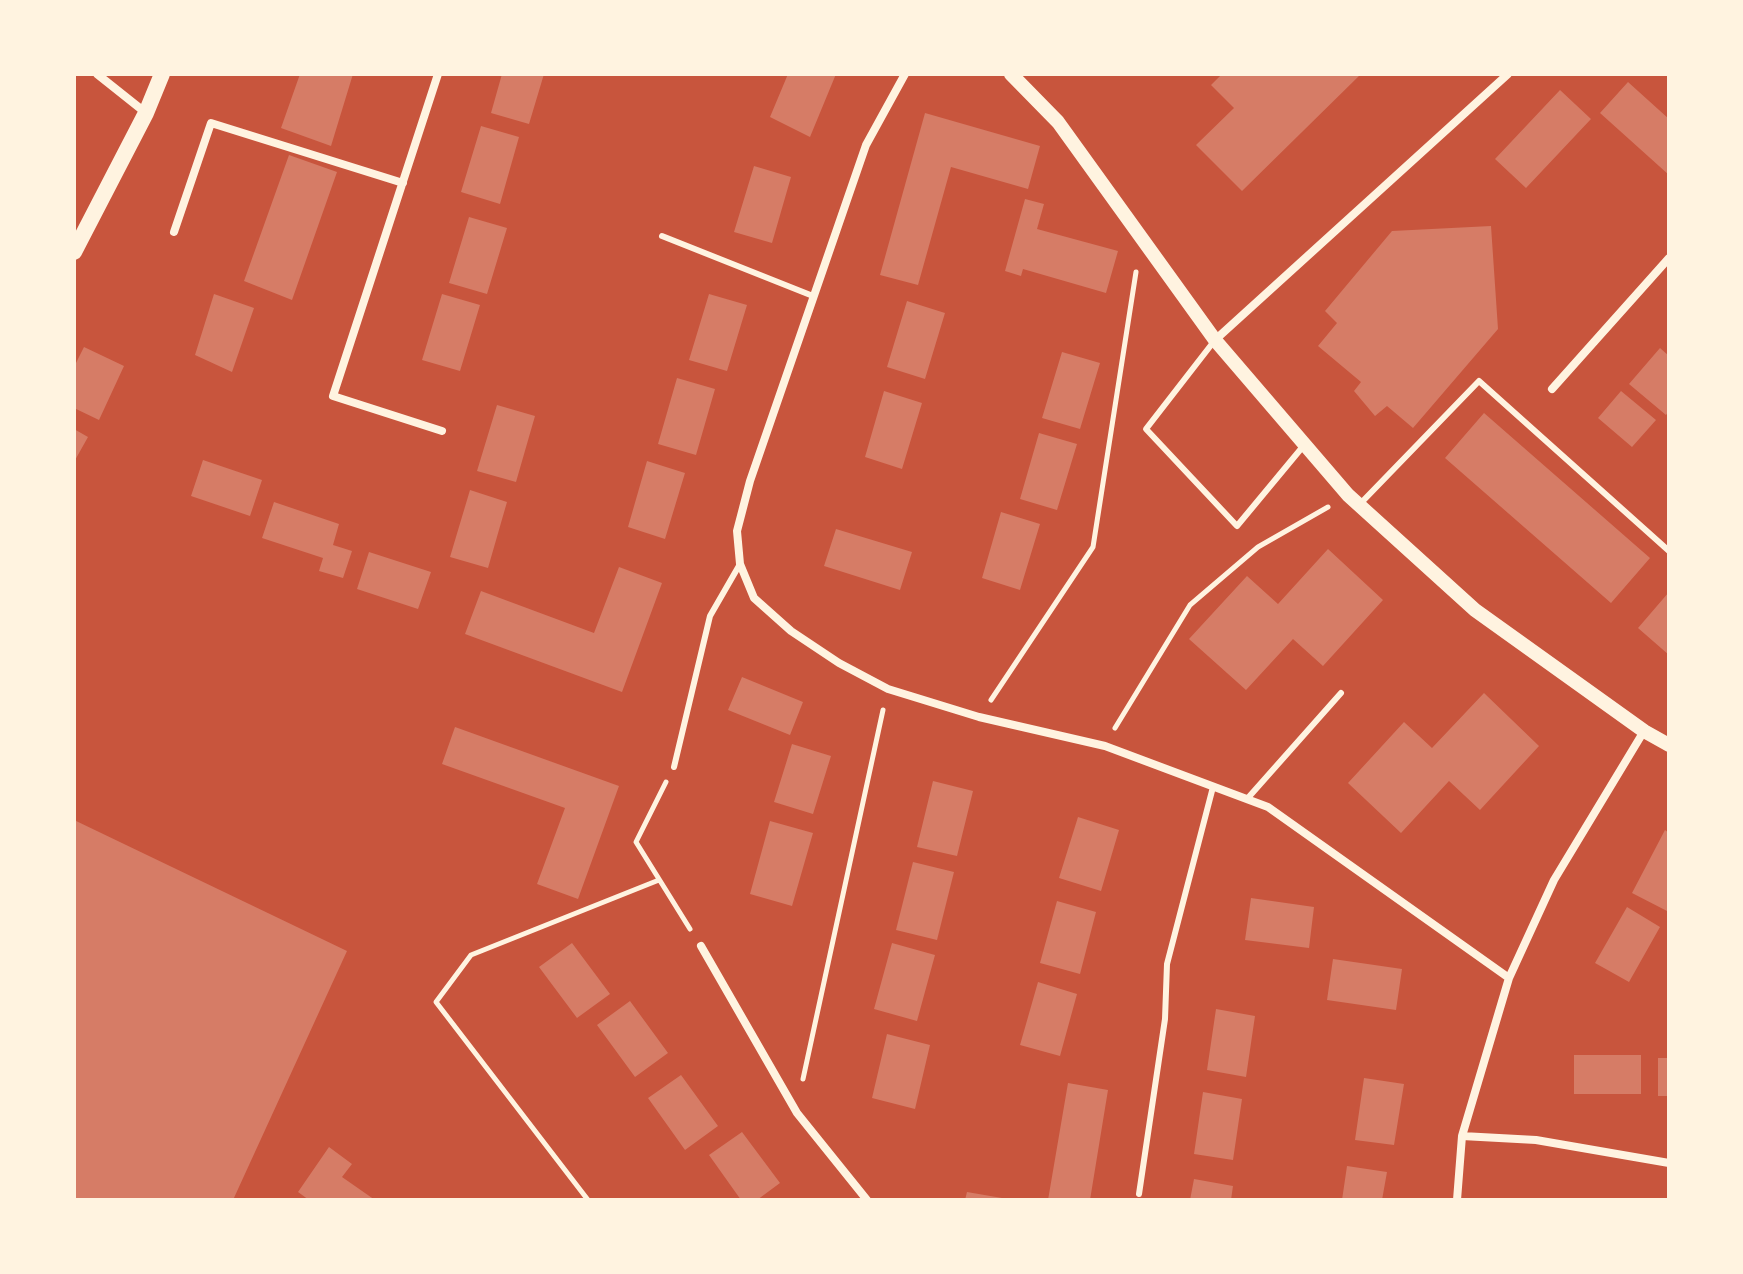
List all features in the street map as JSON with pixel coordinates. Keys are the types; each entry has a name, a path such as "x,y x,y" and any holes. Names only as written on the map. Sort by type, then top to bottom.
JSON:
{"main road":[{"path":"74,252 146,113 162,74"}],"street":[{"path":"97,74 146,113"},
{"path":"438,74 333,396 442,431"},
{"path":"905,74 866,145 750,481 737,531 740,564 754,598 791,631 839,663 888,689 979,717 1105,746 1268,807 1509,978"},
{"path":"1011,74 1058,122 1215,340 1354,500 1475,610 1644,731 1669,745"},
{"path":"1215,340 1508,74"},
{"path":"174,232 211,123 403,183"},
{"path":"1552,389 1669,258"},
{"path":"1457,1200 1462,1136 1509,978 1554,880 1644,731"},
{"path":"701,946 797,1113 867,1200"},
{"path":"1462,1136 1536,1140 1669,1163"}],"lane":[{"path":"662,236 813,296"},
{"path":"1215,340 1146,429 1237,526 1305,444"},
{"path":"1354,500 1479,381 1669,551"},
{"path":"674,767 710,616 740,564"},
{"path":"1247,799 1341,693"},
{"path":"1139,1194 1165,1019 1167,964 1213,787"}],"path":[{"path":"979,717 1093,547 1141,236"},
{"path":"1105,746 1190,605 1258,547 1354,500"},
{"path":"797,1113 810,1038 888,689"},
{"path":"674,767 636,842 701,946"},
{"path":"588,1200 436,1002 471,955 659,880"}],"building":[{"path":"300,74 353,74 331,146 281,128"},
{"path":"502,74 544,74 529,124 491,113"},
{"path":"788,74 836,74 810,137 770,117"},
{"path":"1222,74 1361,74 1242,191 1196,145 1234,108 1211,85"},
{"path":"1628,82 1669,119 1669,175 1600,113"},
{"path":"1560,90 1591,119 1526,188 1495,159"},
{"path":"925,113 1040,146 1028,189 951,167 918,285 880,275"},
{"path":"481,126 519,137 500,204 461,192"},
{"path":"289,155 337,172 292,300 244,281"},
{"path":"754,166 791,177 772,243 734,232"},
{"path":"1025,199 1044,204 1037,229 1118,251 1106,293 1023,269 1021,276 1005,271"},
{"path":"469,217 507,228 487,294 449,283"},
{"path":"1491,226 1498,329 1413,428 1387,406 1375,416 1354,391 1361,382 1318,346 1337,323 1325,311 1392,231"},
{"path":"214,294 254,308 232,372 195,355"},
{"path":"442,294 480,305 460,371 422,360"},
{"path":"709,294 747,305 727,371 689,360"},
{"path":"907,301 945,313 925,379 887,367"},
{"path":"84,347 124,366 99,420 74,408 74,367"},
{"path":"1660,348 1669,356 1669,411 1666,415 1629,384"},
{"path":"1062,352 1100,363 1080,429 1042,418"},
{"path":"677,378 715,389 696,455 658,444"},
{"path":"884,391 922,403 902,469 865,457"},
{"path":"1621,391 1656,420 1632,447 1598,418"},
{"path":"497,405 535,416 516,482 477,471"},
{"path":"1484,413 1650,558 1611,603 1445,458"},
{"path":"74,429 88,437 74,462"},
{"path":"1039,433 1077,444 1057,510 1020,499"},
{"path":"203,460 262,480 250,516 191,496"},
{"path":"647,461 685,473 665,539 628,527"},
{"path":"470,490 507,502 488,568 450,557"},
{"path":"274,502 339,524 333,545 352,551 343,578 319,571 323,558 262,538"},
{"path":"1001,512 1040,524 1020,590 982,578"},
{"path":"836,529 912,552 900,590 824,566"},
{"path":"1328,549 1383,600 1323,666 1293,639 1246,690 1189,639 1247,576 1278,604"},
{"path":"369,552 431,572 418,609 357,589"},
{"path":"619,567 662,583 622,692 465,634 481,591 594,633"},
{"path":"1669,592 1669,655 1638,628"},
{"path":"742,677 803,702 790,735 728,710"},
{"path":"1484,693 1539,746 1480,810 1449,781 1401,833 1348,783 1404,722 1432,748"},
{"path":"455,727 619,786 578,899 537,884 565,808 442,764"},
{"path":"792,744 831,756 813,814 774,802"},
{"path":"933,781 973,791 957,856 917,847"},
{"path":"1078,817 1119,830 1101,891 1059,878"},
{"path":"74,820 347,951 233,1200 74,1200"},
{"path":"770,821 813,833 792,906 750,894"},
{"path":"1665,830 1669,833 1667,911 1632,893"},
{"path":"913,862 954,872 937,940 896,930"},
{"path":"1251,898 1314,907 1309,948 1245,940"},
{"path":"1057,901 1096,912 1080,974 1040,963"},
{"path":"1627,907 1660,927 1629,982 1595,963"},
{"path":"572,943 610,994 577,1018 539,967"},
{"path":"892,943 935,955 917,1021 874,1009"},
{"path":"1333,959 1402,969 1396,1010 1327,1000"},
{"path":"1038,982 1077,994 1060,1056 1020,1045"},
{"path":"630,1001 668,1053 635,1077 597,1025"},
{"path":"1216,1009 1255,1016 1246,1077 1207,1070"},
{"path":"887,1034 930,1045 915,1109 872,1098"},
{"path":"1574,1055 1641,1055 1641,1094 1574,1094"},
{"path":"1658,1058 1669,1058 1669,1096 1658,1096"},
{"path":"681,1075 718,1126 685,1150 648,1098"},
{"path":"1364,1078 1404,1084 1394,1145 1355,1140"},
{"path":"1068,1083 1108,1090 1090,1200 1048,1200"},
{"path":"1203,1092 1242,1099 1233,1160 1194,1154"},
{"path":"742,1132 780,1183 757,1200 741,1200 709,1155"},
{"path":"329,1147 352,1164 342,1177 375,1200 309,1200 298,1192"},
{"path":"1347,1166 1387,1172 1382,1200 1342,1200"},
{"path":"1194,1179 1233,1186 1231,1200 1190,1200"},
{"path":"967,1192 1002,1198 1002,1200 965,1200"}]}
